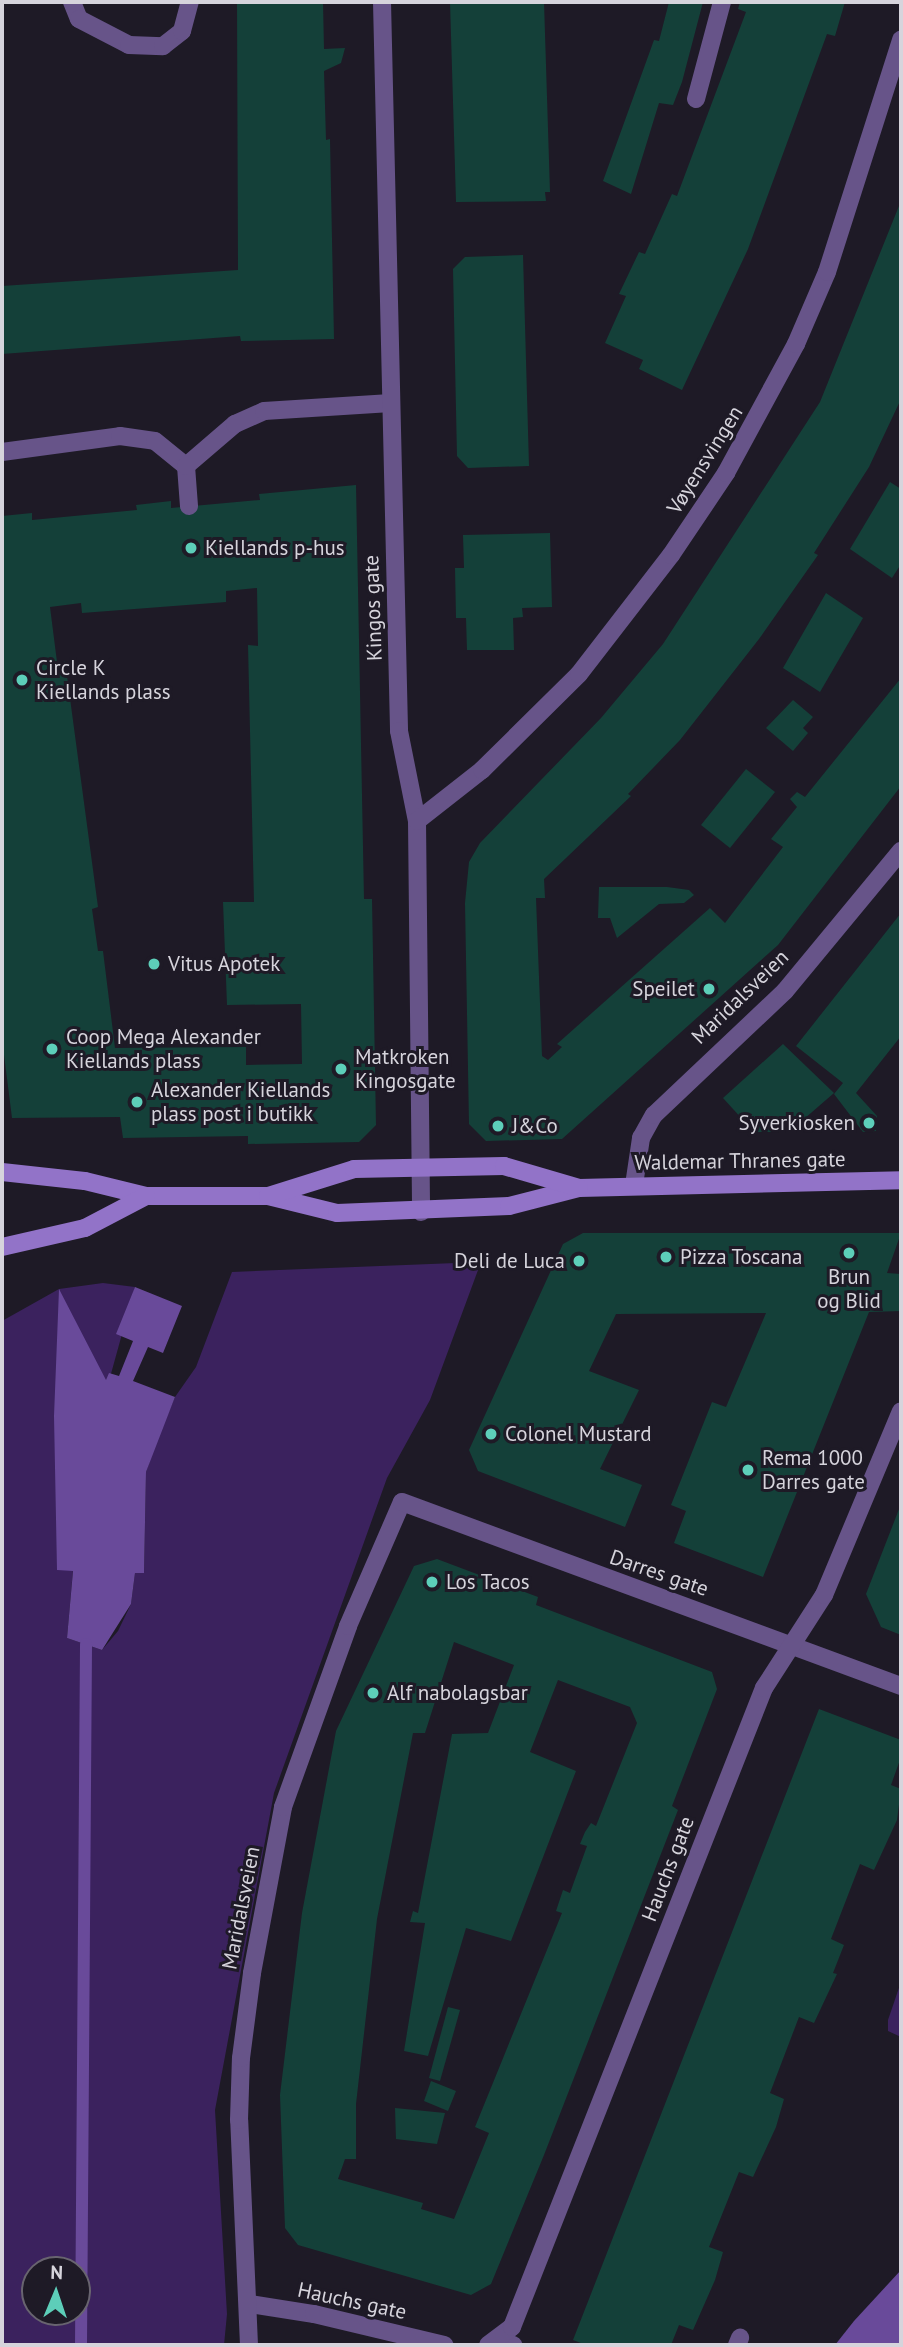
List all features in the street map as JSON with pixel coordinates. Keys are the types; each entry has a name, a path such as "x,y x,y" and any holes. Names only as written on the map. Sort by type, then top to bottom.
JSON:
{"street":[{"path":"72,2 79,19 129,45 163,46 182,31 190,2"},
{"name":"Kingos gate","path":"382,2 399,731 417,821 421,1212"},
{"path":"696,99 722,2"},
{"name":"Vøyensvingen","path":"417,821 482,770 579,674 671,555 726,473 796,344 827,272 901,40"},
{"path":"186,466 235,424 264,411 391,403"},
{"path":"2,452 120,436 155,442 186,466 189,506"},
{"name":"Maridalsveien","path":"634,1185 640,1138 654,1115 785,991 901,851"},
{"name":"Waldemar Thranes gate","path":"268,1196 343,1169 504,1166 579,1188"},
{"name":"Waldemar Thranes gate","path":"2,1172 85,1181 146,1196 268,1196 337,1213 421,1212 509,1206 579,1188 901,1180"},
{"name":"Waldemar Thranes gate","path":"2,1247 85,1228 146,1196"},
{"name":"Hauchs gate","path":"500,2343 512,2327 523,2301 764,1688 824,1595 901,1411"},
{"name":"Maridalsveien","path":"249,2345 250,2304 239,2120 240,2058 283,1807 348,1626 402,1502"},
{"name":"Darres gate","path":"402,1502 901,1686"},
{"name":"Hauchs gate","path":"250,2304 314,2314 444,2345"}],"shaded area":[{"path":"481,1262 430,1400 387,1478 274,1793 215,2110 227,2314 224,2345 2,2345 2,1321 59,1289 103,1283 135,1287 57,1569 73,1570 67,1638 102,1650 118,1631 131,1604 135,1573 144,1573 146,1472 175,1397 196,1367 232,1272"},
{"path":"135,1287 182,1306 163,1353 148,1347 133,1381 175,1397 146,1472 144,1573 135,1573 131,1604 102,1650 67,1638 73,1571 57,1570 54,1416 59,1289 106,1380 109,1373 119,1376 133,1341 116,1334"},
{"path":"901,1982 901,2037 888,2031 888,2020"},
{"path":"901,2270 901,2345 835,2345 854,2321"}],"building":[{"path":"237,2 323,2 324,49 345,48 341,63 324,71 326,140 330,139 334,339 241,341 240,336 2,354 2,286 238,270"},
{"path":"450,2 544,2 550,192 545,192 546,201 456,202"},
{"path":"669,2 703,2 682,82 673,105 659,103 631,194 603,181 654,40 659,41"},
{"path":"740,2 845,2 835,36 827,34 748,249 682,390 639,369 643,360 605,343 626,296 619,294 639,252 645,254 672,194 677,196 746,12 738,9"},
{"path":"901,201 901,399 869,467 814,553 818,555 759,639 680,740 628,794 631,796 544,879 545,898 536,898 542,1056 548,1060 562,1047 557,1044 710,908 725,923 783,847 771,839 797,807 790,799 797,792 805,797 901,678 901,786 778,945 562,1139 486,1141 469,1124 465,903 469,862 480,843 601,718 663,644 820,402"},
{"path":"523,255 529,466 468,468 457,456 453,269 465,257"},
{"path":"890,482 901,489 901,564 892,578 850,549"},
{"path":"356,485 364,899 372,899 376,1125 359,1142 248,1144 248,1136 123,1138 120,1117 12,1118 2,1039 2,516 32,513 32,520 137,510 136,505 171,501 171,508 260,500 259,494","holes":["257,588 258,646 248,645 254,902 223,902 227,1005 301,1004 302,1064 246,1065 246,1047 115,1048 103,951 98,951 92,909 98,907 65,661 57,662 50,607 81,603 82,613 226,602 226,591"]},
{"path":"550,533 552,607 522,608 523,617 513,618 514,650 467,650 466,618 456,618 455,568 464,568 463,535"},
{"path":"826,593 863,618 820,692 783,668"},
{"path":"793,700 813,717 803,728 808,733 793,751 766,728"},
{"path":"746,769 775,792 730,848 701,825"},
{"path":"599,887 667,887 689,890 694,895 684,903 659,904 617,938 610,918 598,918"},
{"path":"901,913 901,1036 856,1093 877,1116 876,1131 863,1132 834,1094 843,1083 796,1046"},
{"path":"783,1044 834,1093 789,1132 754,1132 723,1098"},
{"path":"583,1233 901,1233 887,1273 901,1274 901,1311 869,1312 763,1577 674,1543 686,1511 671,1505 712,1402 726,1407 766,1313 616,1314 589,1371 639,1390 600,1469 642,1485 625,1527 478,1471 469,1450 563,1244"},
{"path":"901,1504 901,1635 881,1627 866,1594"},
{"path":"437,1559 538,1597 536,1605 712,1672 717,1689 672,1806 678,1810 544,2155 491,2284 471,2295 298,2245 285,2228 280,2095 302,1913 336,1731 414,1566","holes":["454,1642 514,1665 488,1733 452,1734 418,1913 413,1911 410,1922 425,1923 404,2051 428,2056 466,1928 511,1941 576,1771 530,1752 558,1680 630,1707 637,1723 596,1826 591,1823 580,1844 587,1846 570,1893 563,1890 556,1911 562,1913 475,2127 489,2133 454,2219 421,2209 423,2203 338,2179 345,2159 356,2159 356,2104 377,1919 413,1733 425,1733"]},
{"path":"819,1709 901,1740 901,1757 891,1785 901,1789 897,1820 874,1870 860,1864 831,1939 844,1945 833,1973 837,1974 814,2023 799,2017 770,2093 784,2099 776,2127 753,2177 739,2172 709,2247 723,2252 715,2280 693,2330 679,2325 671,2345 586,2345 573,2340"},
{"path":"448,2007 460,2010 440,2081 429,2078"},
{"path":"431,2081 456,2091 448,2111 424,2101"},
{"path":"395,2108 445,2113 437,2144 396,2139"}],"waterway":[{"path":"81,2345 86,1644"}],"place":[{"name":"Kiellands p-hus","path":"191,548"},
{"name":"Circle K Kiellands plass","path":"22,680"},
{"name":"Vitus Apotek","path":"154,964"},
{"name":"Speilet","path":"709,989"},
{"name":"Coop Mega Alexander Kiellands plass","path":"52,1049"},
{"name":"Matkroken Kingosgate","path":"341,1069"},
{"name":"Alexander Kiellands plass post i butikk","path":"137,1102"},
{"name":"Syverkiosken","path":"869,1123"},
{"name":"J&Co","path":"498,1126"},
{"name":"Brun og Blid","path":"849,1253"},
{"name":"Pizza Toscana","path":"666,1257"},
{"name":"Deli de Luca","path":"579,1261"},
{"name":"Colonel Mustard","path":"491,1434"},
{"name":"Rema 1000 Darres gate","path":"748,1470"},
{"name":"Los Tacos","path":"432,1582"},
{"name":"Alf nabolagsbar","path":"373,1693"}]}
